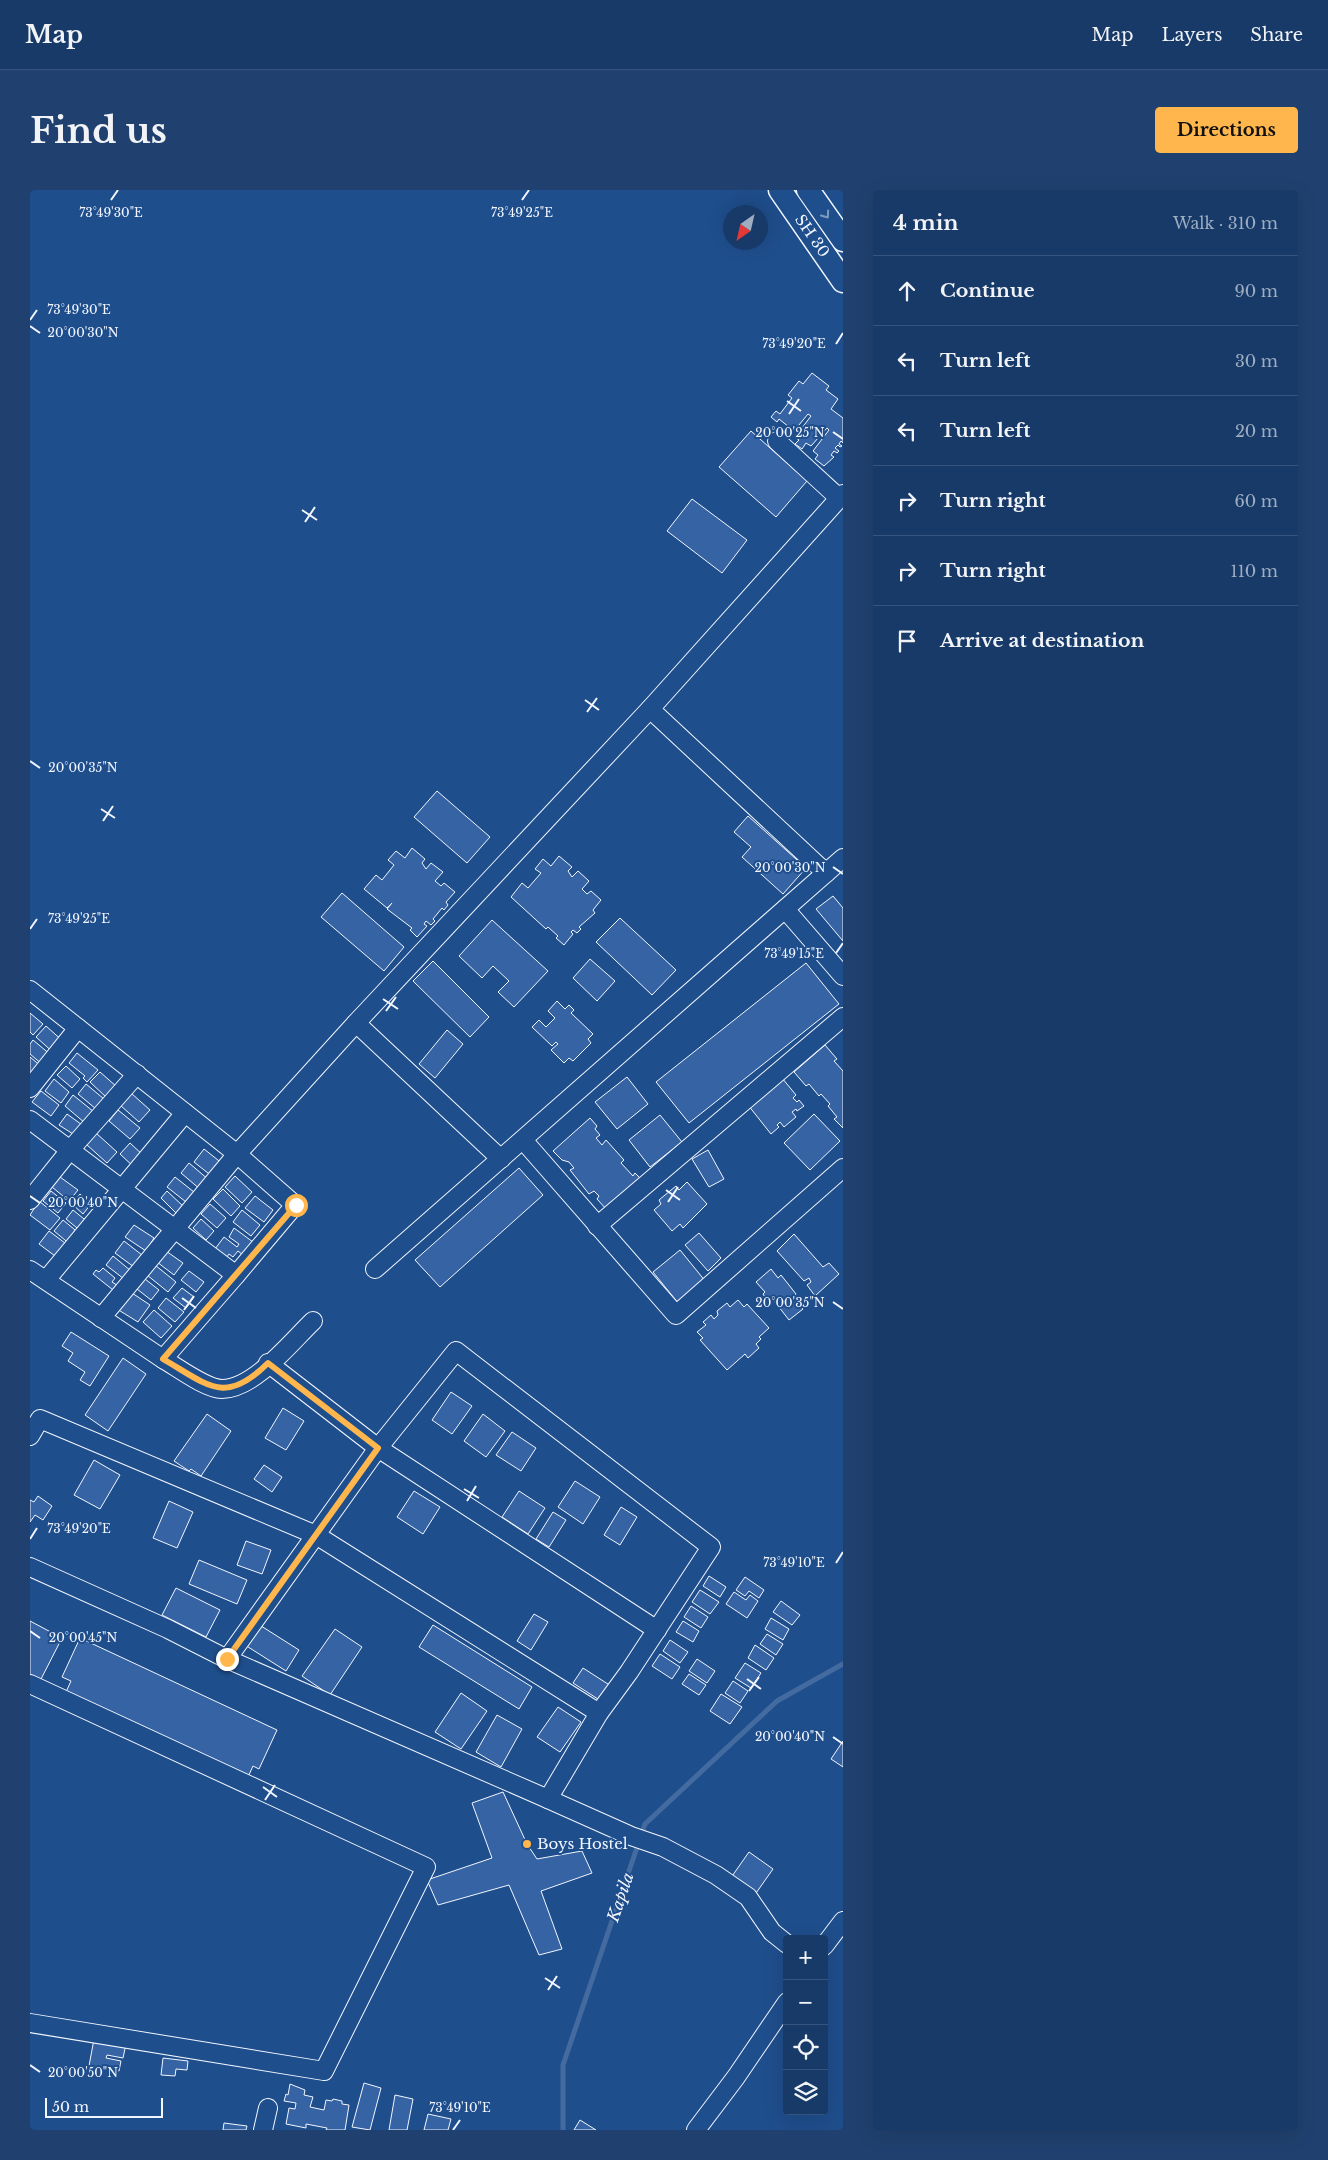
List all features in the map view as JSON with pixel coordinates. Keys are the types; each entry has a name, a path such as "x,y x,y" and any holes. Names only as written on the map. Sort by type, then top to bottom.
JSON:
{"main road":[{"name":"SH 30","path":"780,190 843,281"},
{"name":"SH 30","path":"808,190 843,240"}],"street":[{"path":"101,1318 237,1154 356,1023 650,710 841,496 777,440"},
{"path":"650,710 826,873"},
{"path":"375,1269 843,858"},
{"path":"785,909 843,976"},
{"path":"30,990 237,1154 296,1205 163,1359"},
{"path":"596,1226 843,1017"},
{"path":"356,1023 501,1159"},
{"path":"30,1088 78,1028"},
{"path":"30,1200 70,1150 137,1074"},
{"path":"46,1280 185,1113"},
{"path":"30,1120 236,1275"},
{"path":"523,1140 596,1226 676,1315 843,1168"},
{"path":"30,1270 163,1359 205,1384 221,1389 241,1385 268,1363 313,1320"},
{"path":"227,1659 378,1448 456,1350 710,1547 630,1672 599,1713 548,1799"},
{"path":"268,1363 378,1448 657,1630"},
{"path":"30,1436 40,1419 316,1535 599,1713"},
{"path":"30,1567 168,1629 227,1659 632,1836 663,1847 716,1875 748,1897 772,1932 783,1941"},
{"path":"30,1684 426,1867 324,2071 30,2023"},
{"path":"828,1941 843,1921"},
{"path":"696,2130 736,2077 783,2008"},
{"path":"263,2130 268,2108"}],"building":[{"path":"812,373 829,386 826,390 838,399 831,409 843,418 843,443 841,441 839,444 842,446 838,445 835,448 839,451 837,453 834,451 831,455 834,457 824,466 815,459 818,455 813,451 829,430 827,428 811,446 806,443 802,449 795,444 799,440 795,437 811,416 808,414 794,431 779,419 777,422 771,417 776,411 780,414 792,398 788,395 799,381 803,384"},
{"path":"751,431 807,481 776,517 719,467"},
{"path":"692,499 747,540 722,573 667,531"},
{"path":"437,791 490,837 467,863 414,817"},
{"path":"748,816 806,868 783,894 742,857 751,847 734,832"},
{"path":"412,848 425,859 422,863 426,869 431,863 443,872 435,881 441,886 444,883 455,892 446,902 448,905 444,910 442,908 433,919 435,921 431,925 426,921 424,924 427,926 417,937 410,930 412,928 387,909 392,903 387,908 364,889 376,875 382,880 394,865 388,860 396,851 405,858"},
{"path":"559,856 572,867 568,871 572,877 578,871 589,881 582,889 587,894 591,891 601,900 593,910 595,913 579,927 581,929 577,933 573,930 571,932 573,934 564,945 556,938 558,936 548,927 546,929 511,897 522,883 528,888 541,873 535,869 543,859 551,866"},
{"path":"342,893 404,947 384,971 321,917"},
{"path":"833,896 843,908 843,941 816,909"},
{"path":"620,918 676,970 652,995 596,942"},
{"path":"492,920 548,971 514,1007 498,992 509,981 493,966 482,978 459,956"},
{"path":"590,959 615,981 597,1001 573,978"},
{"path":"433,961 489,1017 470,1037 413,981"},
{"path":"806,963 839,1004 689,1123 656,1082"},
{"path":"557,1001 565,1009 569,1005 574,1010 571,1013 593,1034 588,1039 591,1043 573,1061 569,1058 564,1063 551,1050 558,1044 556,1042 552,1046 532,1027 539,1020 546,1027 555,1018 548,1011"},
{"path":"30,1013 43,1024 33,1035 30,1032"},
{"path":"46,1026 65,1043 55,1054 36,1037"},
{"path":"447,1030 463,1044 435,1078 419,1064"},
{"path":"33,1040 51,1055 43,1065 30,1054 30,1044"},
{"path":"825,1045 837,1059 834,1061 843,1071 843,1128 834,1119 837,1117 828,1106 830,1104 821,1094 819,1096 809,1084 806,1086 794,1072"},
{"path":"77,1053 98,1070 87,1082 83,1078 85,1076 69,1063"},
{"path":"30,1057 42,1067 30,1079"},
{"path":"66,1066 80,1079 72,1088 57,1075"},
{"path":"100,1072 117,1087 107,1098 90,1082"},
{"path":"627,1077 648,1104 617,1129 595,1102"},
{"path":"782,1078 796,1095 793,1098 797,1102 799,1100 804,1106 792,1112 796,1117 784,1127 780,1122 777,1125 779,1127 771,1134 748,1105"},
{"path":"54,1079 69,1092 61,1103 45,1091"},
{"path":"86,1084 104,1099 96,1109 78,1094"},
{"path":"41,1091 59,1105 51,1116 32,1102"},
{"path":"131,1093 150,1110 139,1122 120,1105"},
{"path":"73,1095 94,1112 85,1123 65,1106"},
{"path":"118,1110 140,1128 130,1139 109,1121"},
{"path":"67,1114 85,1127 81,1133 76,1130 73,1134 59,1125"},
{"path":"814,1114 840,1141 810,1170 784,1143"},
{"path":"660,1115 682,1142 650,1167 629,1140"},
{"path":"590,1118 597,1126 595,1129 600,1135 596,1138 602,1145 606,1140 624,1160 621,1163 633,1176 635,1173 641,1179 607,1210 597,1199 599,1196 594,1191 589,1194 570,1170 574,1168 569,1162 562,1160 553,1151"},
{"path":"96,1133 117,1152 107,1163 86,1144"},
{"path":"130,1143 145,1157 135,1168 120,1154"},
{"path":"204,1149 223,1164 213,1177 194,1162"},
{"path":"708,1150 724,1179 709,1187 692,1159"},
{"path":"189,1163 209,1180 201,1190 181,1173"},
{"path":"519,1168 543,1195 440,1287 415,1260"},
{"path":"235,1176 252,1192 242,1203 225,1187"},
{"path":"60,1177 78,1190 69,1201 52,1187"},
{"path":"175,1177 194,1192 186,1202 167,1187"},
{"path":"687,1182 707,1204 683,1228 680,1224 672,1231 654,1210 661,1204 659,1200 676,1186 679,1190"},
{"path":"223,1189 240,1206 231,1216 213,1199"},
{"path":"51,1191 66,1203 58,1213 43,1201"},
{"path":"167,1191 184,1207 177,1214 161,1198"},
{"path":"80,1194 91,1204 83,1214 72,1204"},
{"path":"255,1196 273,1210 264,1222 245,1208"},
{"path":"39,1201 60,1218 50,1230 30,1215"},
{"path":"210,1204 226,1218 217,1228 201,1214"},
{"path":"73,1210 89,1223 82,1232 66,1219"},
{"path":"242,1210 260,1225 251,1236 233,1222"},
{"path":"201,1219 214,1231 206,1240 193,1228"},
{"path":"63,1220 80,1234 71,1245 54,1231"},
{"path":"134,1225 154,1238 146,1251 125,1237"},
{"path":"234,1228 253,1242 243,1255 238,1251 233,1257 229,1254 226,1258 215,1249 224,1237 237,1247 239,1244 229,1237"},
{"path":"49,1231 69,1246 59,1259 39,1244"},
{"path":"699,1233 721,1258 708,1271 685,1245"},
{"path":"794,1234 823,1267 829,1263 839,1274 815,1296 807,1285 811,1282 809,1278 804,1281 777,1251"},
{"path":"124,1241 142,1255 134,1267 115,1253"},
{"path":"680,1250 706,1282 679,1304 653,1272"},
{"path":"166,1251 183,1263 174,1275 157,1262"},
{"path":"113,1256 131,1271 124,1279 106,1265"},
{"path":"155,1265 176,1282 168,1292 147,1275"},
{"path":"103,1268 115,1278 112,1282 117,1285 113,1290 93,1274 96,1270 99,1272"},
{"path":"771,1269 778,1278 781,1275 796,1294 793,1298 803,1309 789,1320 775,1302 771,1299 768,1302 763,1294 765,1292 756,1282"},
{"path":"189,1271 204,1282 196,1292 181,1280"},
{"path":"145,1279 159,1290 151,1300 137,1289"},
{"path":"182,1288 194,1297 186,1308 173,1298"},
{"path":"129,1291 150,1305 138,1322 117,1309"},
{"path":"166,1298 184,1312 175,1322 158,1308"},
{"path":"738,1300 744,1307 747,1304 769,1328 759,1337 761,1339 756,1344 759,1348 748,1358 745,1354 727,1370 700,1340 703,1338 697,1332 706,1325 703,1322 711,1315 714,1319 718,1315 717,1311 727,1303 730,1307"},
{"path":"154,1310 172,1326 161,1338 143,1322"},
{"path":"71,1332 109,1356 90,1386 80,1380 85,1372 68,1361 73,1353 62,1346"},
{"path":"123,1358 146,1374 108,1431 85,1415"},
{"path":"451,1392 472,1406 452,1434 432,1420"},
{"path":"283,1408 304,1421 286,1450 265,1438"},
{"path":"207,1414 231,1431 201,1476 174,1461"},
{"path":"483,1414 505,1431 486,1457 464,1441"},
{"path":"512,1432 536,1448 521,1471 496,1455"},
{"path":"94,1460 120,1475 100,1509 74,1495"},
{"path":"264,1465 282,1477 272,1492 254,1479"},
{"path":"575,1481 600,1497 583,1524 558,1507"},
{"path":"414,1491 440,1507 423,1534 397,1517"},
{"path":"519,1491 545,1508 528,1534 502,1517"},
{"path":"38,1496 52,1506 43,1520 35,1515 30,1522 30,1500 34,1502"},
{"path":"169,1501 193,1512 177,1548 153,1538"},
{"path":"621,1507 637,1517 620,1545 604,1535"},
{"path":"553,1512 566,1520 549,1547 536,1539"},
{"path":"246,1541 271,1550 262,1574 237,1565"},
{"path":"199,1560 247,1580 237,1604 189,1584"},
{"path":"709,1576 726,1587 720,1597 703,1586"},
{"path":"745,1577 764,1590 759,1598 749,1591 745,1596 736,1590"},
{"path":"176,1588 220,1610 206,1637 162,1615"},
{"path":"700,1590 719,1602 710,1614 692,1602"},
{"path":"734,1592 746,1600 750,1595 758,1601 747,1618 726,1604"},
{"path":"781,1601 800,1615 792,1625 773,1612"},
{"path":"691,1606 708,1617 701,1628 684,1617"},
{"path":"534,1614 548,1622 531,1650 517,1641"},
{"path":"771,1618 789,1629 783,1640 765,1629"},
{"path":"30,1621 62,1638 40,1681 30,1676"},
{"path":"683,1621 699,1631 693,1642 676,1632"},
{"path":"258,1624 299,1650 286,1671 245,1645"},
{"path":"433,1625 532,1687 519,1709 419,1647"},
{"path":"335,1629 362,1647 330,1695 302,1676"},
{"path":"767,1634 783,1644 776,1655 760,1644"},
{"path":"80,1638 277,1730 259,1769 253,1766 248,1777 66,1692 71,1681 62,1677"},
{"path":"670,1640 688,1652 680,1663 663,1651"},
{"path":"755,1645 774,1658 766,1670 748,1658"},
{"path":"660,1654 680,1667 672,1679 652,1666"},
{"path":"697,1659 715,1671 707,1683 689,1671"},
{"path":"745,1663 761,1673 751,1688 735,1678"},
{"path":"583,1668 611,1686 601,1701 573,1683"},
{"path":"689,1674 706,1685 699,1695 682,1684"},
{"path":"733,1681 748,1691 740,1703 725,1693"},
{"path":"461,1693 487,1711 461,1749 435,1732"},
{"path":"721,1694 742,1707 730,1724 710,1711"},
{"path":"558,1707 581,1722 560,1752 537,1737"},
{"path":"497,1715 522,1729 501,1767 476,1752"},
{"path":"843,1741 843,1767 831,1759"},
{"path":"503,1792 527,1844 537,1859 582,1851 592,1873 541,1891 562,1949 539,1955 509,1885 438,1905 427,1880 492,1858 472,1803"},
{"path":"749,1852 773,1869 754,1896 730,1879"},
{"path":"94,2039 126,2044 123,2058 107,2055 106,2058 121,2061 119,2071 89,2066"},
{"path":"163,2058 188,2061 187,2070 176,2069 175,2076 161,2075"},
{"path":"364,2083 381,2088 370,2130 352,2127"},
{"path":"290,2084 305,2090 304,2095 313,2097 310,2107 324,2110 326,2100 332,2101 333,2099 342,2101 342,2104 349,2105 345,2130 326,2130 327,2128 306,2124 306,2128 286,2124 289,2108 295,2109 296,2103 284,2101 286,2094 288,2095"},
{"path":"395,2095 413,2099 407,2130 389,2130"},
{"path":"428,2114 451,2119 448,2130 424,2130"},
{"path":"580,2120 596,2130 574,2130"},
{"path":"224,2123 247,2126 246,2130 223,2130"}],"waterway":[{"name":"Kapila","path":"563,2130 563,2065 645,1824 777,1701 843,1664"}],"place":[{"name":"Boys Hostel","path":"527,1844"}],"route":[{"path":"227,1659 378,1448 268,1363 259,1373 241,1385 221,1389 205,1384 163,1359 296,1205"}]}
